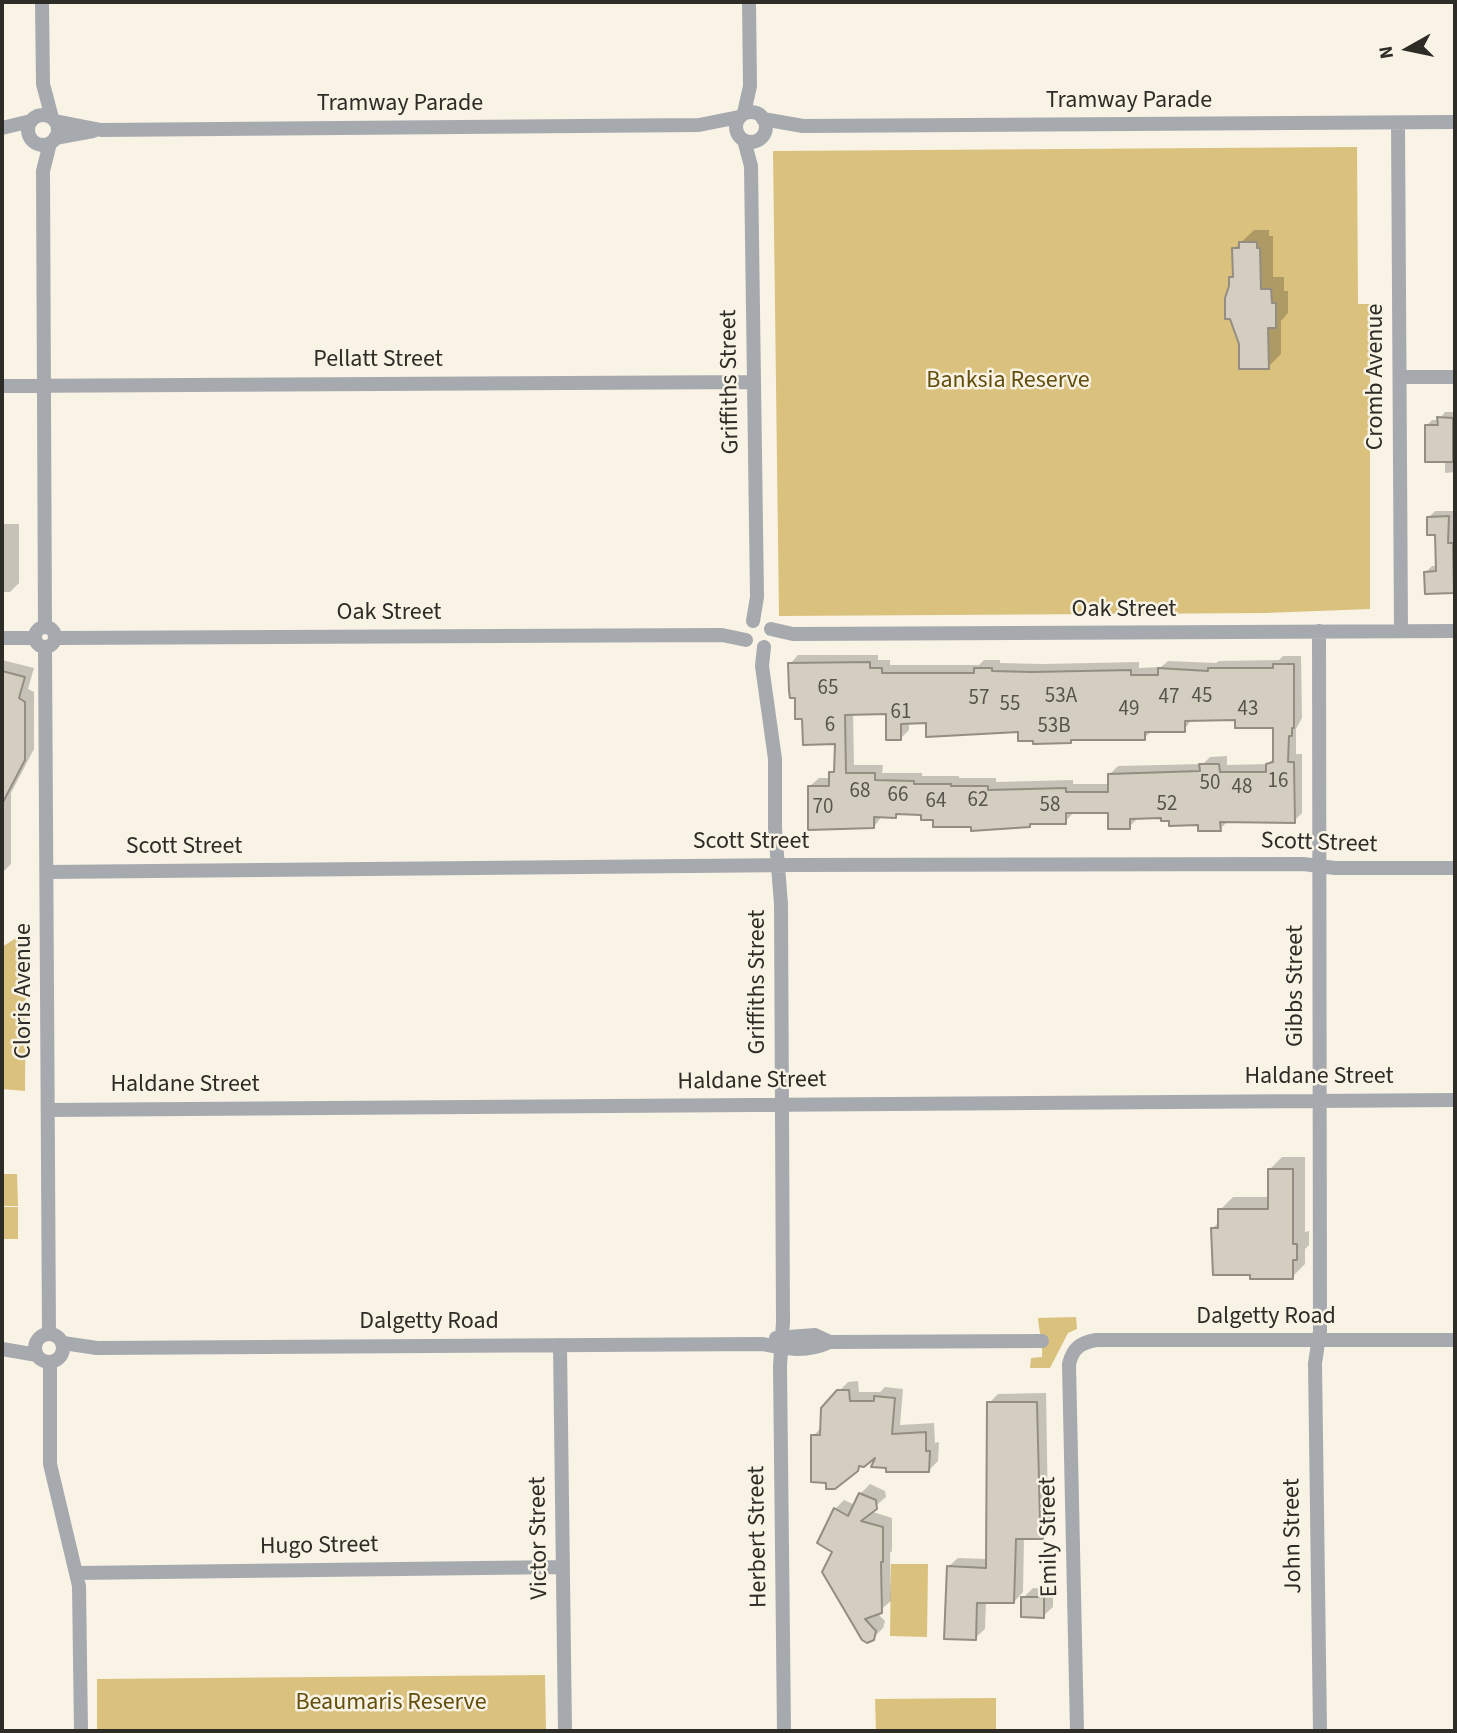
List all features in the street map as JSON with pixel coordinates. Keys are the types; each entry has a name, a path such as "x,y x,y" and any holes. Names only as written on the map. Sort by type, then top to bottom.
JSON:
{"street":[{"path":"42,2 43,84 57,130 43,141 27,130 43,84"},
{"path":"749,2 751,116 765,128 750,138 736,126 751,116"},
{"path":"32,119 43,115 53,120"},
{"name":"Tramway Parade","path":"2,130 43,141 101,130 699,125 751,116 803,126 1455,122"},
{"name":"Tramway Parade","path":"2,130 32,119"},
{"name":"Tramway Parade","path":"53,120 101,130"},
{"name":"Cromb Avenue","path":"1398,123 1401,631"},
{"name":"Tramway Parade","path":"699,125 750,138 803,126"},
{"name":"Griffiths Street","path":"750,138 758,634 775,759 775,830 781,904 782,1342"},
{"name":"Cloris Avenue","path":"43,141 49,1334 41,1336 49,1351"},
{"path":"1400,377 1455,377"},
{"name":"Pellatt Street","path":"2,386 754,383"},
{"name":"Gibbs Street","path":"1318,1340 1319,631"},
{"name":"Oak Street","path":"2,638 1455,631"},
{"name":"Scott Street","path":"47,872 1303,864 1320,867 1455,869"},
{"name":"Haldane Street","path":"48,1110 1455,1100"},
{"name":"Dalgetty Road","path":"1079,1345 1096,1340 1455,1340"},
{"name":"John Street","path":"1318,1340 1315,1363 1320,1731"},
{"name":"Dalgetty Road","path":"2,1349 49,1351 97,1348 782,1342 815,1349 830,1342 1042,1341"},
{"name":"Herbert Street","path":"782,1342 784,1731"},
{"name":"Victor Street","path":"560,1345 565,1731"},
{"name":"Emily Street","path":"1077,1731 1069,1364 1072,1353 1079,1345"},
{"path":"49,1351 50,1464 80,1600 81,1731"},
{"name":"Hugo Street","path":"76,1573 563,1567"}],"green space":[{"name":"Banksia Reserve","path":"1357,147 1358,304 1370,304 1370,609 1265,613 779,616 773,151"},
{"path":"16,938 26,938 25,1091 2,1089 2,947"},
{"path":"2,1174 17,1174 18,1206 2,1206"},
{"path":"2,1207 18,1207 18,1239 2,1239"},
{"path":"1076,1317 1077,1329 1068,1333 1050,1368 1030,1368 1031,1358 1042,1357 1038,1318"},
{"path":"891,1564 928,1564 927,1637 890,1636"},
{"name":"Beaumaris Reserve","path":"545,1675 546,1731 97,1731 97,1679"},
{"path":"996,1698 996,1731 876,1731 875,1699"}],"building":[{"path":"1239,242 1257,242 1257,248 1260,248 1261,289 1271,289 1272,303 1276,303 1276,328 1268,328 1269,369 1239,369 1239,344 1230,319 1225,319 1229,277 1233,277 1232,248 1239,248"},
{"path":"1437,417 1453,418 1453,462 1425,462 1425,425 1438,425"},
{"path":"1449,516 1448,543 1453,543 1454,593 1425,594 1424,572 1436,571 1435,535 1427,535 1427,517"},
{"path":"870,662 870,668 882,668 882,673 974,673 974,668 992,668 992,671 1032,672 1131,670 1131,675 1158,675 1158,668 1208,671 1208,668 1273,668 1273,664 1294,664 1294,728 1292,736 1289,736 1288,762 1294,762 1295,823 1220,822 1221,831 1198,831 1198,825 1169,826 1169,821 1161,821 1161,818 1130,819 1130,829 1108,829 1108,813 1066,813 1066,824 1030,824 1030,827 971,831 971,827 933,827 933,820 921,820 921,815 896,814 896,818 874,817 874,828 808,830 808,786 829,786 829,772 834,772 835,744 803,745 802,719 795,719 795,698 790,698 788,663","holes":["886,714 886,740 901,740 901,724 926,723 926,737 1018,732 1018,741 1033,741 1033,744 1071,743 1071,740 1145,740 1145,732 1185,732 1185,721 1235,720 1235,728 1273,728 1273,762 1266,764 1266,772 1220,772 1219,764 1199,764 1200,771 1108,774 1108,792 1066,792 1066,788 988,790 988,786 914,784 914,781 875,780 875,773 846,773 845,715"]},
{"path":"2,671 25,677 19,698 25,702 25,760 2,804"},
{"path":"1268,1169 1293,1169 1293,1244 1297,1244 1297,1260 1293,1260 1293,1279 1250,1279 1250,1275 1213,1275 1211,1228 1218,1228 1218,1209 1268,1209"},
{"path":"837,1390 849,1390 850,1401 874,1401 874,1396 895,1398 892,1434 926,1432 926,1451 930,1451 929,1472 886,1472 886,1468 871,1467 875,1458 864,1467 859,1466 858,1471 835,1489 826,1489 826,1483 811,1482 811,1435 820,1435 821,1408"},
{"path":"987,1402 1037,1402 1040,1521 1043,1521 1043,1539 1016,1539 1014,1603 977,1603 976,1640 944,1639 947,1566 986,1568"},
{"path":"859,1493 876,1500 877,1509 861,1521 883,1527 882,1613 865,1619 876,1631 874,1640 867,1643 862,1640 822,1572 832,1552 817,1543 834,1508 848,1516"},
{"path":"1021,1597 1044,1597 1044,1618 1021,1617"}]}
